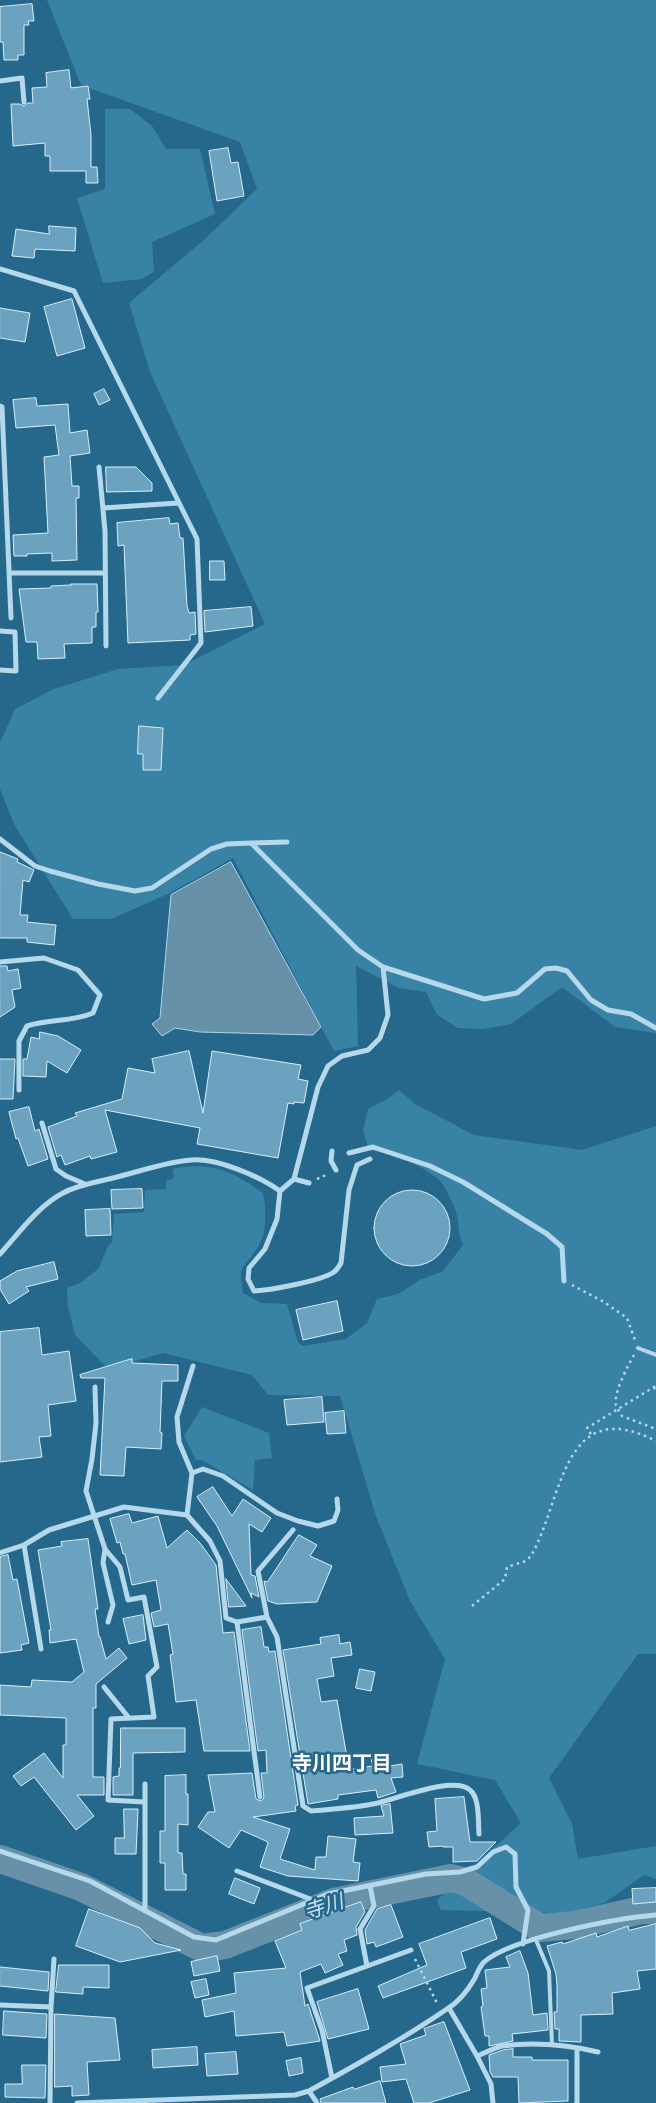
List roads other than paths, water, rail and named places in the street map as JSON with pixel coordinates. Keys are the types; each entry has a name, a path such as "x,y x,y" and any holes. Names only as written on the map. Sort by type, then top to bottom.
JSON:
{"street":[{"path":"0,81 22,78 24,102"},
{"path":"0,269 74,291 196,539 201,644 158,698"},
{"path":"0,406 2,406 3,414 11,618"},
{"path":"99,467 103,508 106,646"},
{"path":"103,508 178,503"},
{"path":"10,573 105,573"},
{"path":"0,631 15,632 16,671 0,670"},
{"path":"0,839 35,866 98,884 135,891 152,888 211,849 227,844 286,842"},
{"path":"251,843 358,950 383,967 484,999 517,993 545,970 556,968 567,971 592,1000 608,1010 631,1014 656,1028"},
{"path":"0,962 44,958 78,970 100,995 93,1013 81,1018 43,1021 27,1026 19,1042 19,1090"},
{"path":"370,1159 357,1165 349,1190 344,1251 342,1263 338,1268 334,1272 308,1281 268,1290 254,1291 248,1279 249,1268 264,1249 277,1219 280,1191 294,1179 318,1087 328,1066 342,1056 368,1050 380,1038 388,1015 383,967"},
{"path":"42,1123 56,1169 66,1176 86,1184"},
{"path":"349,1153 373,1147 430,1166 462,1182 547,1234 562,1247 564,1280"},
{"path":"332,1151 331,1161 336,1170"},
{"path":"0,1254 35,1215 62,1193 86,1184 170,1163 193,1160 213,1162 266,1181 280,1191"},
{"path":"294,1179 309,1183"},
{"path":"187,1515 192,1473 179,1442 177,1418 193,1366"},
{"path":"95,1387 96,1423 86,1491 105,1549 120,1567 128,1600 144,1598 156,1667 148,1676 154,1717 111,1719 108,1800 144,1802"},
{"path":"192,1473 203,1469 224,1476 277,1513 318,1526 334,1521 338,1510 337,1499"},
{"path":"0,1552 24,1545 49,1530 124,1507 187,1515 210,1541 220,1562 226,1618 237,1622 267,1617"},
{"path":"293,1530 258,1571 267,1617 277,1637 303,1806 311,1811 372,1804 444,1786 461,1785 472,1790 476,1799 479,1834"},
{"path":"24,1545 41,1649"},
{"path":"105,1549 103,1563 113,1605 108,1622"},
{"path":"237,1622 260,1797"},
{"path":"104,1687 129,1718"},
{"path":"145,1784 145,1911"},
{"path":"0,1851 90,1881 194,1938 216,1940 328,1894 426,1874 460,1872 477,1867 493,1852 506,1847 515,1854 516,1887 528,1910 523,1944"},
{"path":"237,1871 313,1900"},
{"path":"367,1966 360,1929 374,1906 370,1886"},
{"path":"77,2103 204,2101 295,2095 309,2091 406,2036 450,2008 467,1992 484,1962 506,1949 555,1933 639,1916 656,1915"},
{"path":"332,2078 322,2030 307,1988 411,1950"},
{"path":"50,2103 51,2007 54,1959"},
{"path":"0,2005 51,2007"},
{"path":"450,2008 477,2056 490,2084 493,2103"},
{"path":"477,2056 501,2046 552,2046 598,2052"},
{"path":"577,2048 577,2103"},
{"path":"309,2091 317,2103"}],"lane":[{"path":"638,1348 656,1355"},
{"path":"536,1940 549,1971 552,2046"}],"waterway":[{"name":"寺川","path":"0,1859 81,1887 202,1948 225,1945 334,1902 451,1878 466,1882 540,1928 574,1925 642,1910 656,1910"}],"district":[{"name":"寺川四丁目","path":"342,1765"}]}
